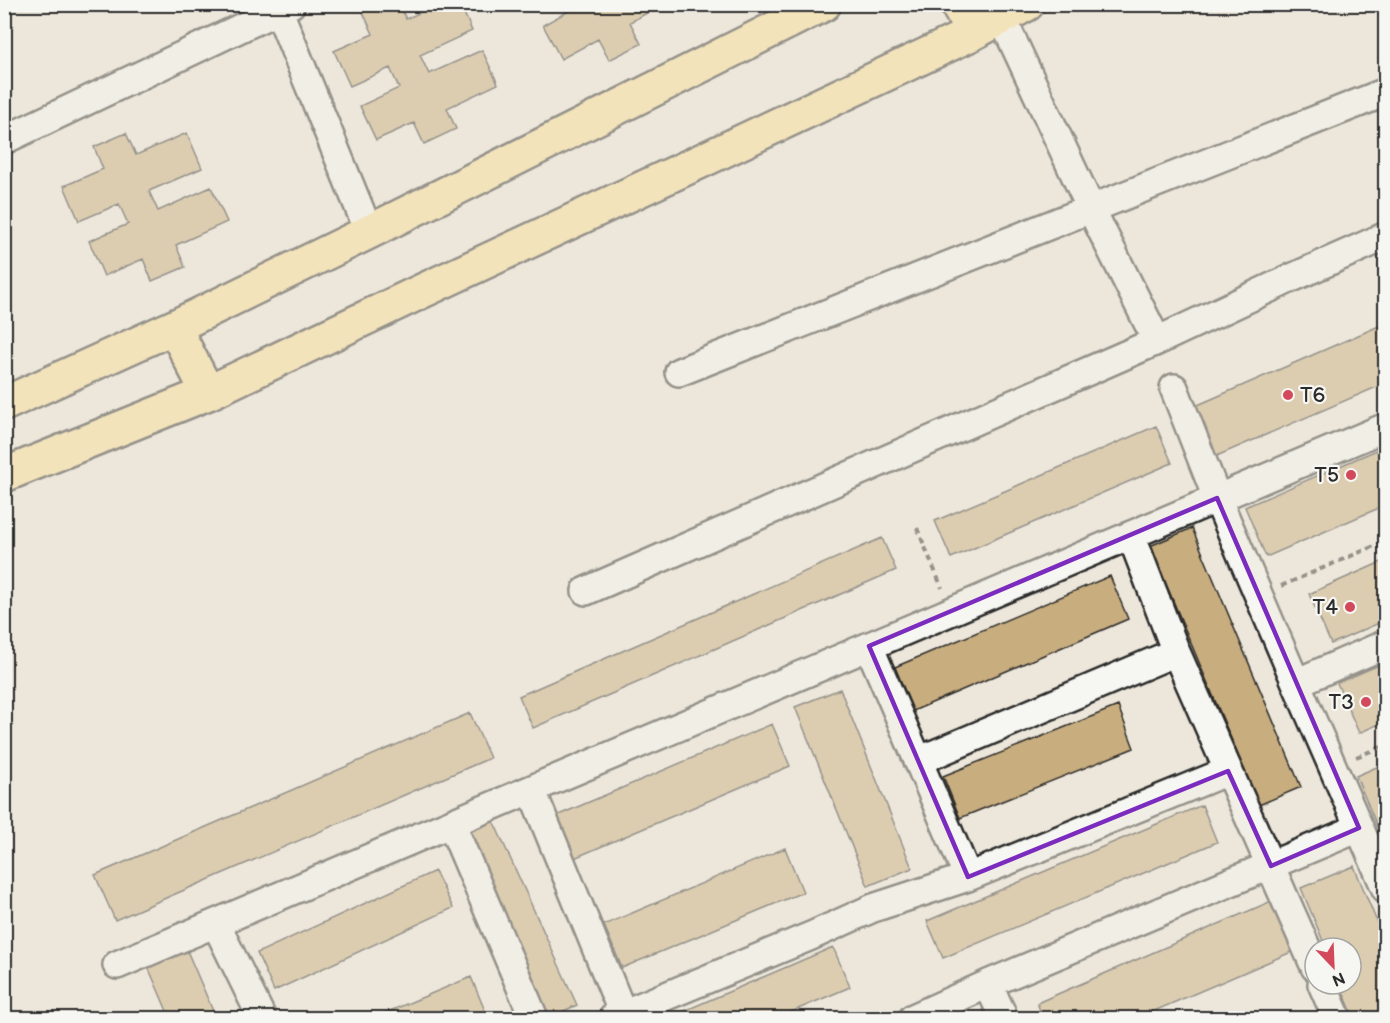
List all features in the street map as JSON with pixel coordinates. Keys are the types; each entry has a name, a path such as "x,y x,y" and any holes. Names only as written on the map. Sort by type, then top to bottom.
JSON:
{"main road":[{"path":"4,404 174,327 369,232 824,4"},
{"path":"957,4 973,33"},
{"path":"4,475 208,393 973,33 1014,11"},
{"path":"174,327 208,393"}],"street":[{"path":"4,140 282,7 369,232"},
{"path":"1014,11 1091,209 1157,341"},
{"path":"679,372 1386,92"},
{"path":"586,591 1157,341 1386,236"},
{"path":"1174,388 1217,498 1359,828 1379,855 1386,889"},
{"path":"117,965 452,825 1386,427"},
{"path":"1131,535 1176,652 1303,939"},
{"path":"1296,683 1386,644"},
{"path":"869,646 968,878"},
{"path":"918,761 1176,652"},
{"path":"532,791 618,1016 800,941 873,908 968,878 1228,771"},
{"path":"452,825 534,1018"},
{"path":"913,1018 988,984 1359,828"},
{"path":"216,924 262,1018"},
{"path":"988,984 1004,1018"},
{"path":"1327,996 1337,1018"}],"path":[{"path":"917,528 952,610"},
{"path":"1259,596 1386,541"},
{"path":"1332,766 1386,745"}],"highlighted area":[{"path":"1217,498 1359,828 1271,866 1228,771 968,877 869,646"}],"building":[{"path":"380,4 399,4 406,19 438,4 460,4 472,31 420,55 429,74 482,50 498,84 447,108 456,129 424,144 414,123 376,140 360,106 399,88 390,68 350,86 334,51 373,34 363,12"},
{"path":"581,4 664,4 630,22 641,44 609,60 598,39 561,59 543,25"},
{"path":"126,133 136,155 187,133 202,168 149,191 158,211 211,187 227,222 176,245 185,267 152,281 143,259 104,276 89,241 128,224 119,204 79,221 64,186 103,169 94,147"},
{"name":"T6","path":"1386,323 1386,383 1212,458 1191,408"},
{"path":"1156,426 1172,463 951,558 935,521"},
{"name":"T5","path":"1386,446 1386,505 1266,557 1245,507"},
{"path":"1192,528 1301,787 1259,805 1150,546"},
{"path":"882,538 896,570 533,728 519,696"},
{"name":"T4","path":"1386,560 1386,620 1331,644 1309,594"},
{"path":"1110,576 1128,619 913,711 895,667"},
{"name":"T3","path":"1386,662 1386,721 1359,733 1337,683"},
{"path":"840,689 912,868 868,886 795,707"},
{"path":"1118,706 1134,748 960,818 943,776"},
{"path":"470,713 490,758 115,920 95,875"},
{"path":"772,724 790,766 572,859 554,817"},
{"path":"1386,763 1386,822 1377,826 1356,776"},
{"path":"1202,805 1217,842 943,958 927,921"},
{"path":"492,818 577,1005 548,1018 544,1018 460,833"},
{"path":"785,848 803,892 622,968 604,925"},
{"path":"1354,866 1386,944 1386,1018 1354,1018 1345,996 1363,996 1363,936 1321,936 1301,888"},
{"path":"435,871 453,908 274,991 257,953"},
{"path":"1274,900 1296,950 1138,1018 1043,1018 1037,1003"},
{"path":"185,946 216,1018 170,1018 146,962"},
{"path":"833,947 850,987 777,1018 668,1018"},
{"path":"471,977 488,1018 373,1018"},
{"path":"1311,1013 1313,1018 1299,1018"}],"place":[{"name":"T6","path":"1288,395"},
{"name":"T5","path":"1351,475"},
{"name":"T4","path":"1350,607"},
{"name":"T3","path":"1366,702"}]}
